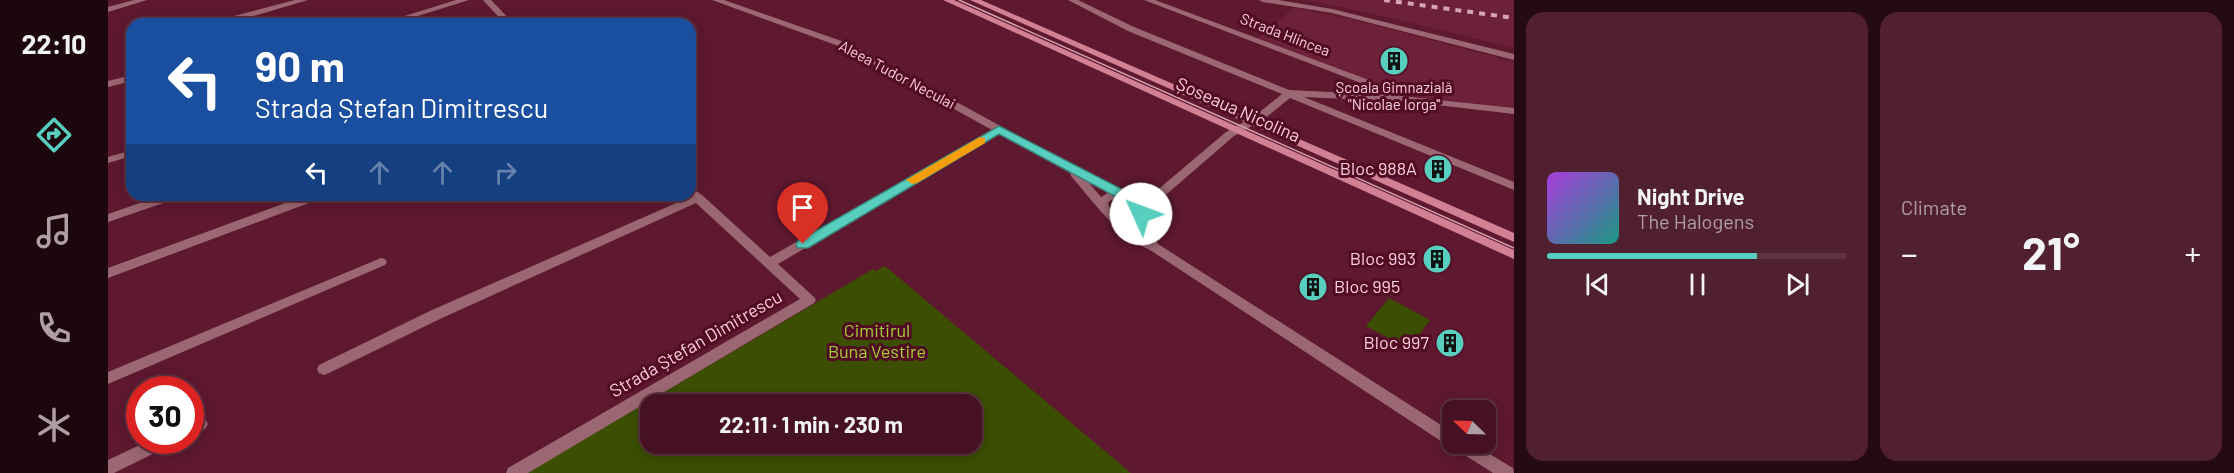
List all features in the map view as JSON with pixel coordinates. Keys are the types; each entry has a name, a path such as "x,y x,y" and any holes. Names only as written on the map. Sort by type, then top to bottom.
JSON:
{"main road":[{"name":"Șoseaua Nicolina","path":"947,0 1514,255"},
{"name":"Șoseaua Nicolina","path":"974,0 1514,238"}],"street":[{"path":"108,10 143,0"},
{"path":"237,18 304,0"},
{"path":"404,18 465,0"},
{"path":"487,0 504,18"},
{"name":"Aleea Tudor Neculai","path":"716,0 848,46 1128,199 1140,214 1154,248"},
{"name":"Strada Hlincea","path":"1072,0 1131,29 1514,186"},
{"name":"Strada Hlincea","path":"1148,0 1411,99"},
{"name":"Strada Hlincea","path":"1263,0 1332,11 1514,57"},
{"path":"108,84 126,80"},
{"path":"1114,218 1131,220 1140,214 1236,130 1251,122 1290,93"},
{"name":"Strada Hlincea","path":"1290,93 1411,99 1514,111"},
{"name":"Strada Ștefan Dimitrescu","path":"514,473 809,300 770,262 999,130"},
{"path":"108,160 126,155"},
{"name":"Aleea Tudor Neculai","path":"1070,169 1106,212 1123,228 1442,434"},
{"path":"696,196 770,262"},
{"path":"1102,205 1108,197 1128,199 1160,196"},
{"path":"108,218 157,201"},
{"path":"108,273 302,201"},
{"path":"324,369 679,201"},
{"path":"108,378 381,262"},
{"path":"108,468 138,454"},
{"path":"1476,454 1507,473"}],"shaded area":[{"path":"1308,0 1514,0 1514,48 1395,19"},
{"path":"1294,8 1351,19 1514,62 1514,108 1411,96 1258,38"}],"green space":[{"name":"Cimitirul Buna Vestire","path":"885,266 1131,473 527,473 640,406 640,454 982,454 982,394 661,394 873,269 876,271"},
{"path":"1389,298 1430,320 1409,349 1366,326"}],"tram line":[{"path":"959,0 1514,248"}],"railway":[{"path":"1384,0 1514,18"}],"slow traffic":[{"path":"912,180 980,140"}],"place":[{"name":"Școala Gimnazială \"Nicolae Iorga\"","path":"1394,61"},
{"name":"Bloc 988A","path":"1438,169"},
{"name":"Bloc 993","path":"1437,259"},
{"name":"Bloc 995","path":"1313,287"},
{"name":"Bloc 997","path":"1450,343"}],"route":[{"path":"803,244 999,130 1123,197 1133,200 1141,210 1141,214"}]}
